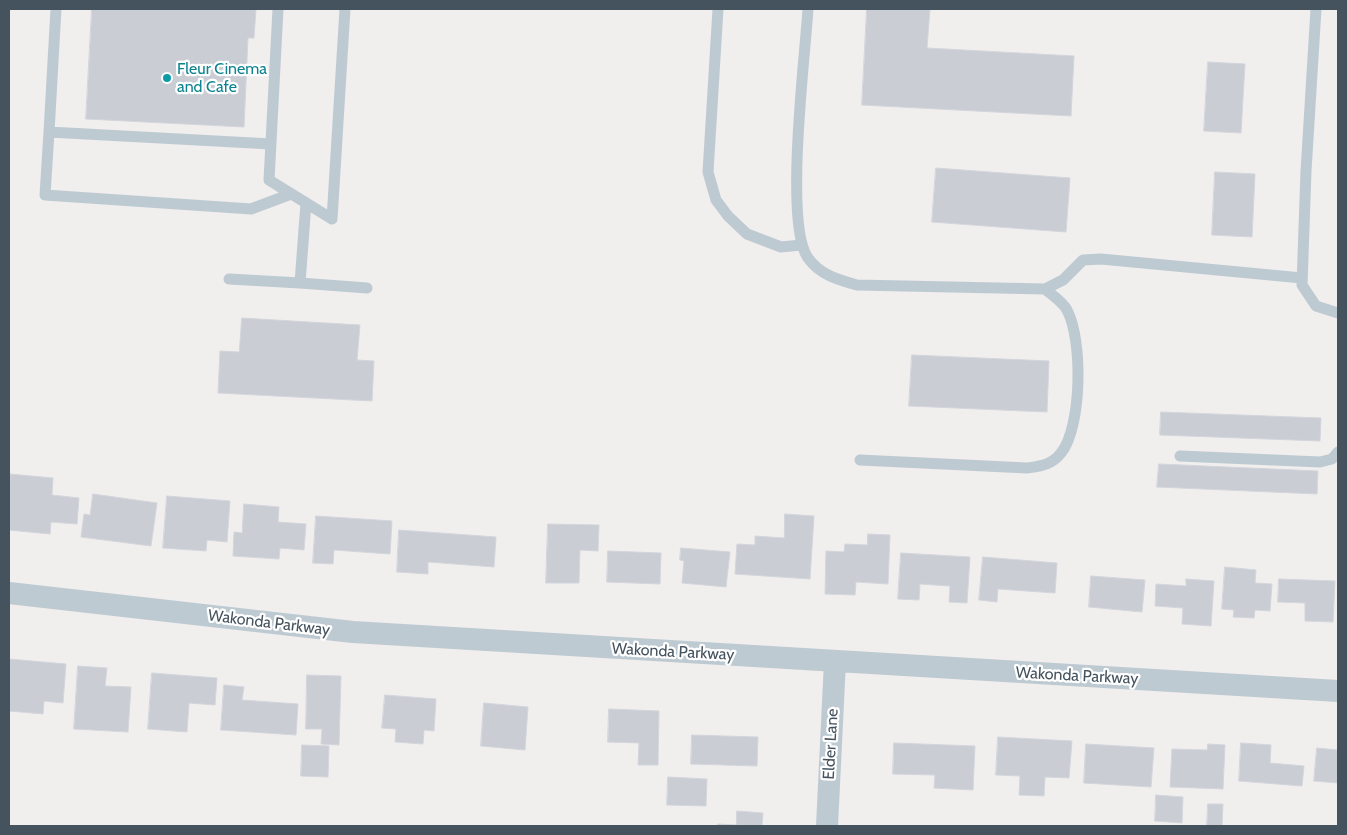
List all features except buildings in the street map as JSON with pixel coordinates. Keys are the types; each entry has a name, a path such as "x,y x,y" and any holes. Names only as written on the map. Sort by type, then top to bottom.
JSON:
{"street":[{"name":"Wakonda Parkway","path":"9,593 353,632 1338,691"},
{"name":"Elder Lane","path":"827,826 836,662"}],"lane":[{"path":"56,9 45,195 252,209 291,194"},
{"path":"278,9 268,180 332,219 345,9"},
{"path":"718,9 708,172 716,200 728,216 748,234 782,247 801,245"},
{"path":"808,9 795,196 801,245 809,259 832,279 857,285 1046,288 1063,280 1084,260 1101,259 1302,278"},
{"path":"1316,9 1306,171 1302,285 1316,306 1338,313"},
{"path":"49,132 271,144"},
{"path":"300,284 306,203"},
{"path":"230,279 367,288"},
{"path":"860,460 1026,468 1047,465 1060,455 1067,445 1072,425 1076,396 1077,355 1074,332 1067,309 1046,288"},
{"path":"1180,456 1320,462 1332,459 1338,452"}],"place":[{"name":"Fleur Cinema and Cafe","path":"167,78"}]}
